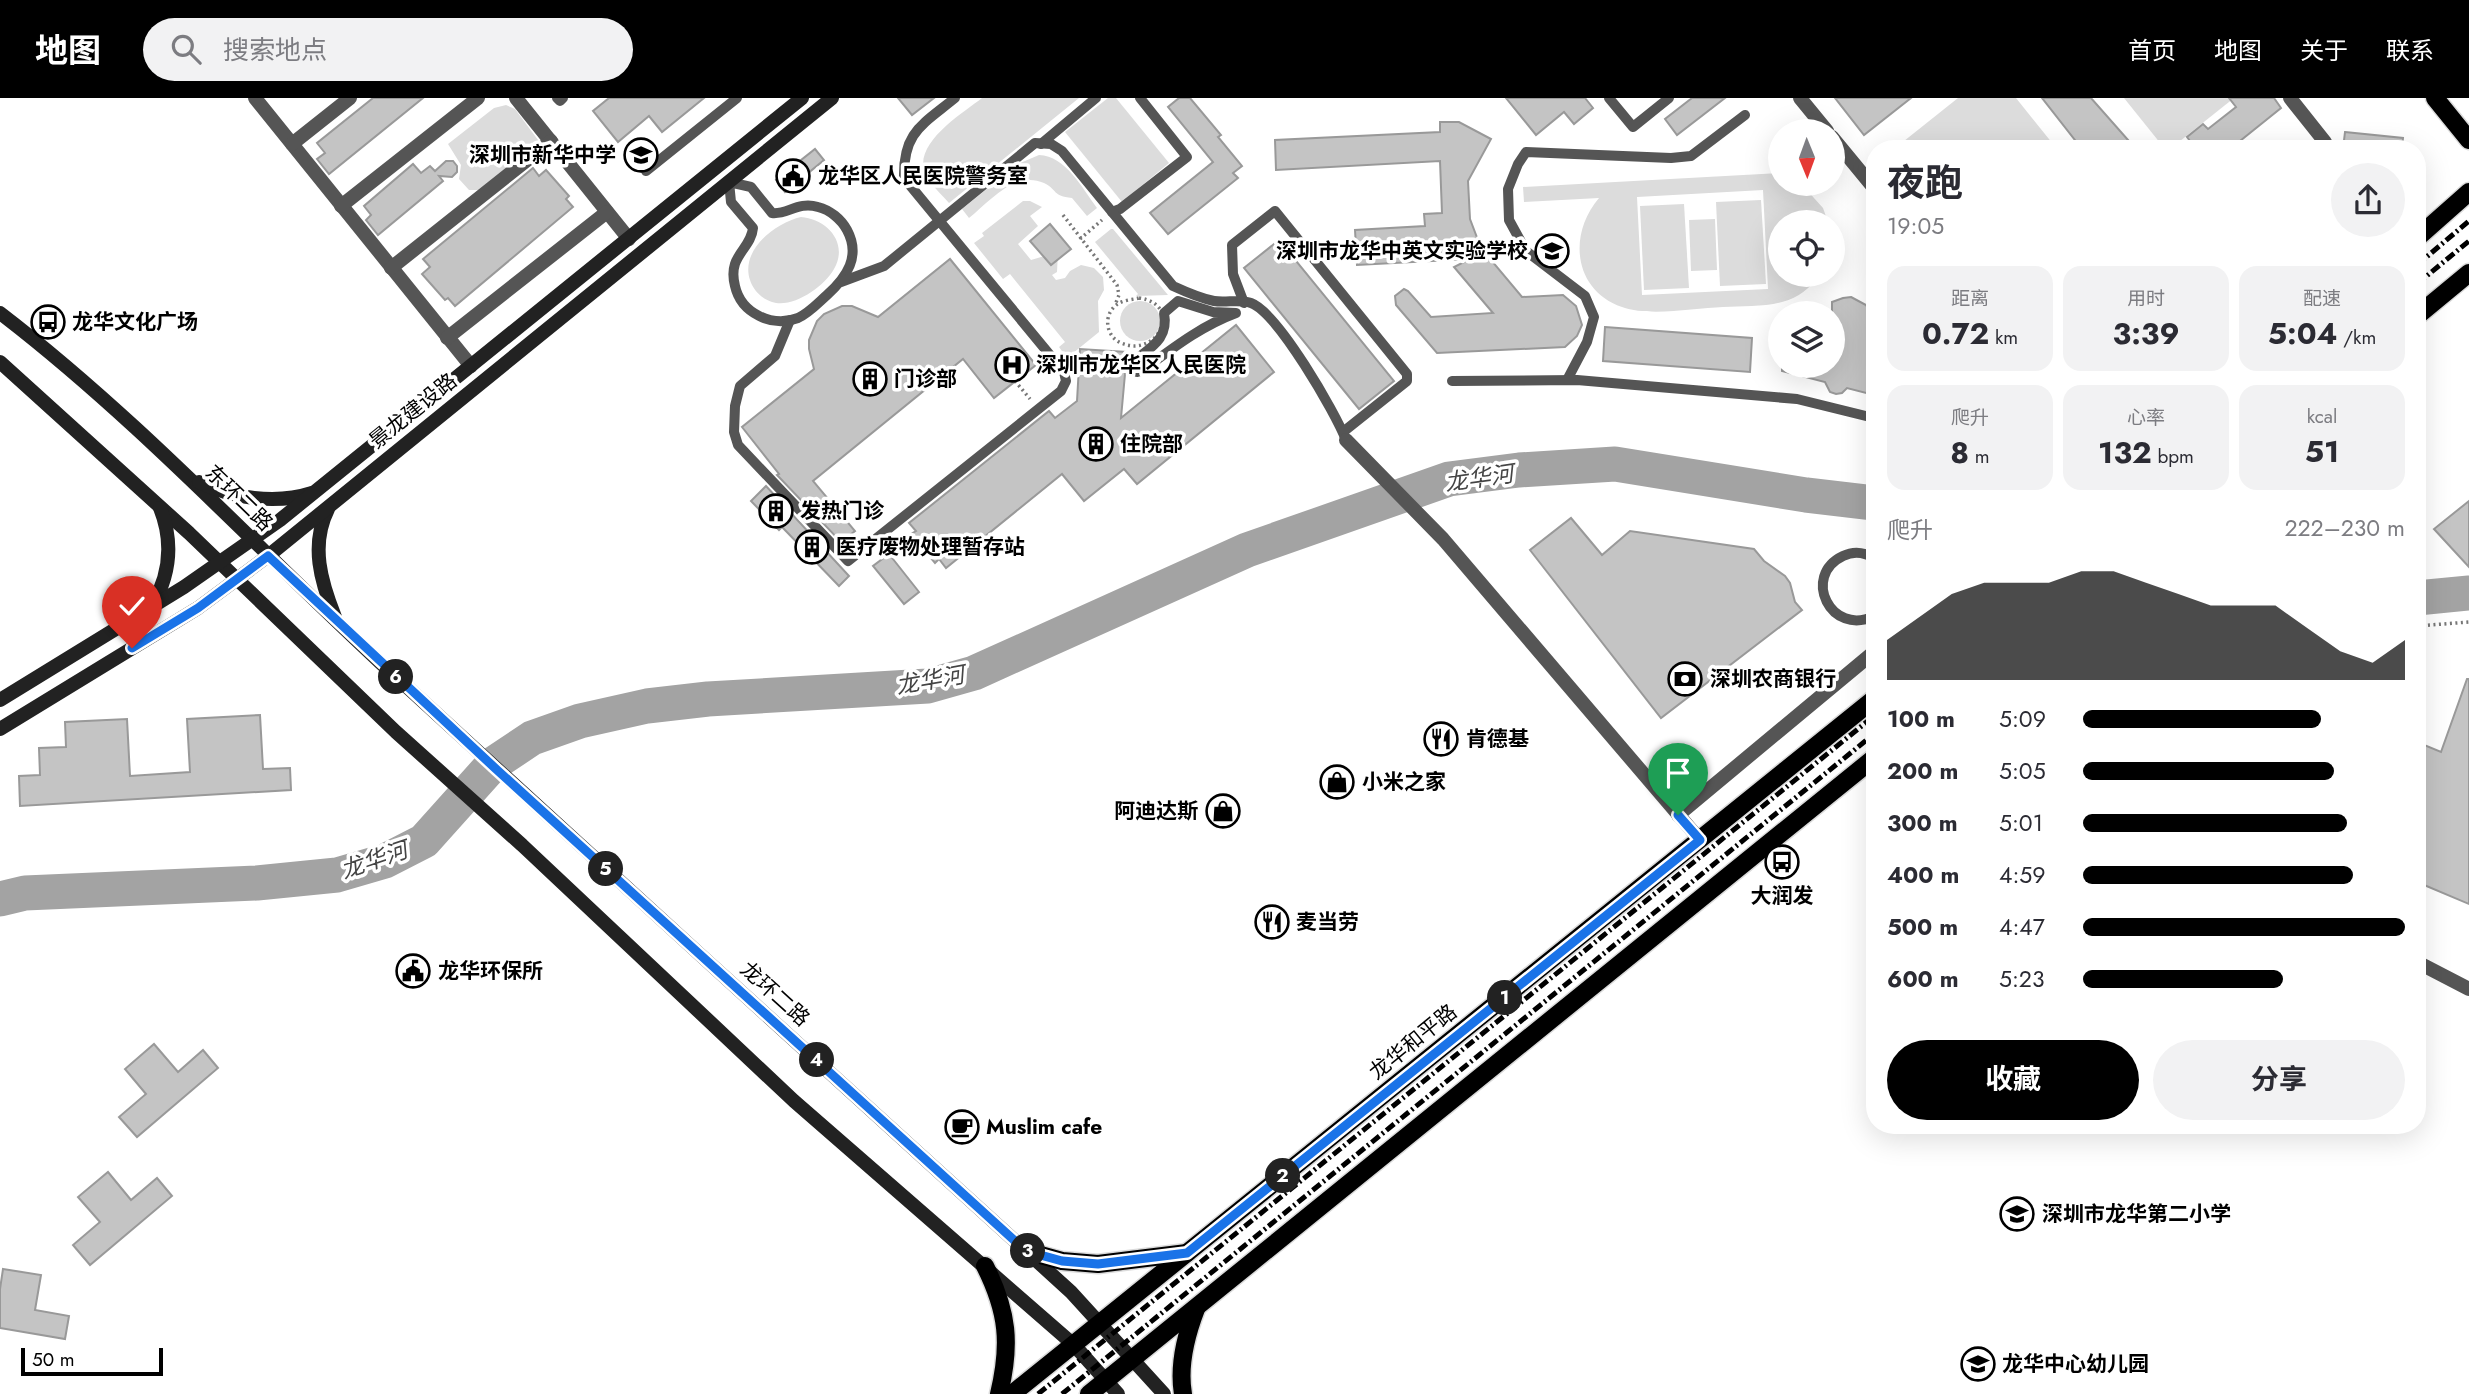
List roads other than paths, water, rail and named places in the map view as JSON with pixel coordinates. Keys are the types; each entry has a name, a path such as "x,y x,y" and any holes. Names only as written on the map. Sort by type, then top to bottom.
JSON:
{"main road":[{"name":"景龙建设路","path":"0,700 151,608 253,540 316,492 802,98"},
{"name":"景龙建设路","path":"0,729 198,608 268,556 832,98"},
{"path":"2435,98 2469,139"},
{"path":"2426,230 2469,192"},
{"path":"2426,309 2469,273"},
{"name":"东环二路","path":"0,313 57,356 442,719"},
{"path":"0,362 160,507 794,1101 1074,1345 1112,1387"},
{"path":"186,476 216,489 248,497 288,498 316,492"},
{"path":"330,505 321,526 318,550 326,594 337,622"},
{"path":"151,608 162,588 168,564 168,532 160,507"},
{"name":"龙华和平路","path":"1012,1394 1700,840 1866,711"},
{"name":"龙环二路","path":"442,719 1026,1251 1101,1323 1164,1394"},
{"path":"1089,1394 1112,1387 1133,1359 1866,764"},
{"path":"1026,1251 1062,1261 1098,1264 1187,1253"},
{"path":"985,1266 998,1292 1005,1318 1005,1370 999,1394"},
{"path":"1184,1394 1183,1357 1188,1329 1196,1308"}],"street":[{"path":"255,98 471,366"},
{"path":"292,144 350,98"},
{"path":"341,206 478,98"},
{"path":"516,98 629,239"},
{"path":"1800,98 1818,119"},
{"path":"2290,98 2323,140"},
{"path":"391,268 551,141"},
{"path":"1845,153 1866,178"},
{"path":"447,338 607,212"},
{"path":"1344,436 1443,539 1700,840"},
{"path":"1678,815 1866,659"},
{"path":"2426,967 2469,989"}],"lane":[{"path":"557,98 559,101 563,98"},
{"path":"646,171 737,98"},
{"path":"790,320 775,356 740,386 735,406 734,432 738,445 848,561 1061,391 1066,381 1063,372 904,178 904,157 915,131 955,98"},
{"path":"1041,144 1096,98"},
{"path":"1112,212 1120,209 1187,157 1140,98"},
{"path":"1609,98 1633,127 1669,98"},
{"path":"1567,380 1587,342 1594,317 1585,296 1527,251 1509,219 1508,189 1526,152 1671,158 1691,156 1745,115"},
{"path":"841,282 884,266 1035,143 1051,144 1062,151 1173,286 1215,301 1244,303 1251,303 1267,314 1315,380 1344,436 1407,381 1407,374 1275,211 1232,244 1233,274 1244,303"},
{"path":"729,182 751,187 772,213 779,214 805,205 816,206 838,218 850,237 853,249 852,261 841,282 808,312 790,320 769,320 751,312 738,295 733,273 735,261 752,237 753,228 731,202 729,182"},
{"path":"1178,301 1213,312 1236,313 1184,339 1137,372 1133,362 1162,337 1167,327 1164,313 1178,301"},
{"path":"1452,381 1567,380 1797,398 1866,416"},
{"path":"1866,555 1859,552 1839,558 1831,565 1823,582 1826,600 1837,615 1855,621 1866,620"}],"waterway":[{"name":"龙华河","path":"0,899 25,893 257,883 337,875 385,861 424,841 493,764 532,738 580,721 647,706 708,699 928,686 974,673 1247,550 1449,479 1519,470 1615,464 1866,502"},
{"name":"龙华河","path":"2426,597 2469,593"}],"railway":[{"path":"2426,257 2469,221"},
{"path":"2426,277 2469,241"},
{"path":"1038,1394 1866,722"},
{"path":"1062,1394 1866,741"}],"place":[{"name":"深圳市新华中学","path":"641,155"},
{"name":"龙华区人民医院警务室","path":"793,176"},
{"name":"深圳市龙华中英文实验学校","path":"1552,251"},
{"name":"龙华文化广场","path":"48,322"},
{"name":"深圳市龙华区人民医院","path":"1012,365"},
{"name":"门诊部","path":"870,379"},
{"name":"住院部","path":"1096,444"},
{"name":"发热门诊","path":"776,511"},
{"name":"医疗废物处理暂存站","path":"812,547"},
{"name":"深圳农商银行","path":"1685,679"},
{"name":"肯德基","path":"1441,739"},
{"name":"小米之家","path":"1337,782"},
{"name":"阿迪达斯","path":"1223,811"},
{"name":"大润发","path":"1782,862"},
{"name":"麦当劳","path":"1272,922"},
{"name":"龙华环保所","path":"413,971"},
{"name":"Muslim cafe","path":"962,1127"},
{"name":"深圳市龙华第二小学","path":"2017,1214"},
{"name":"龙华中心幼儿园","path":"1978,1364"}]}
